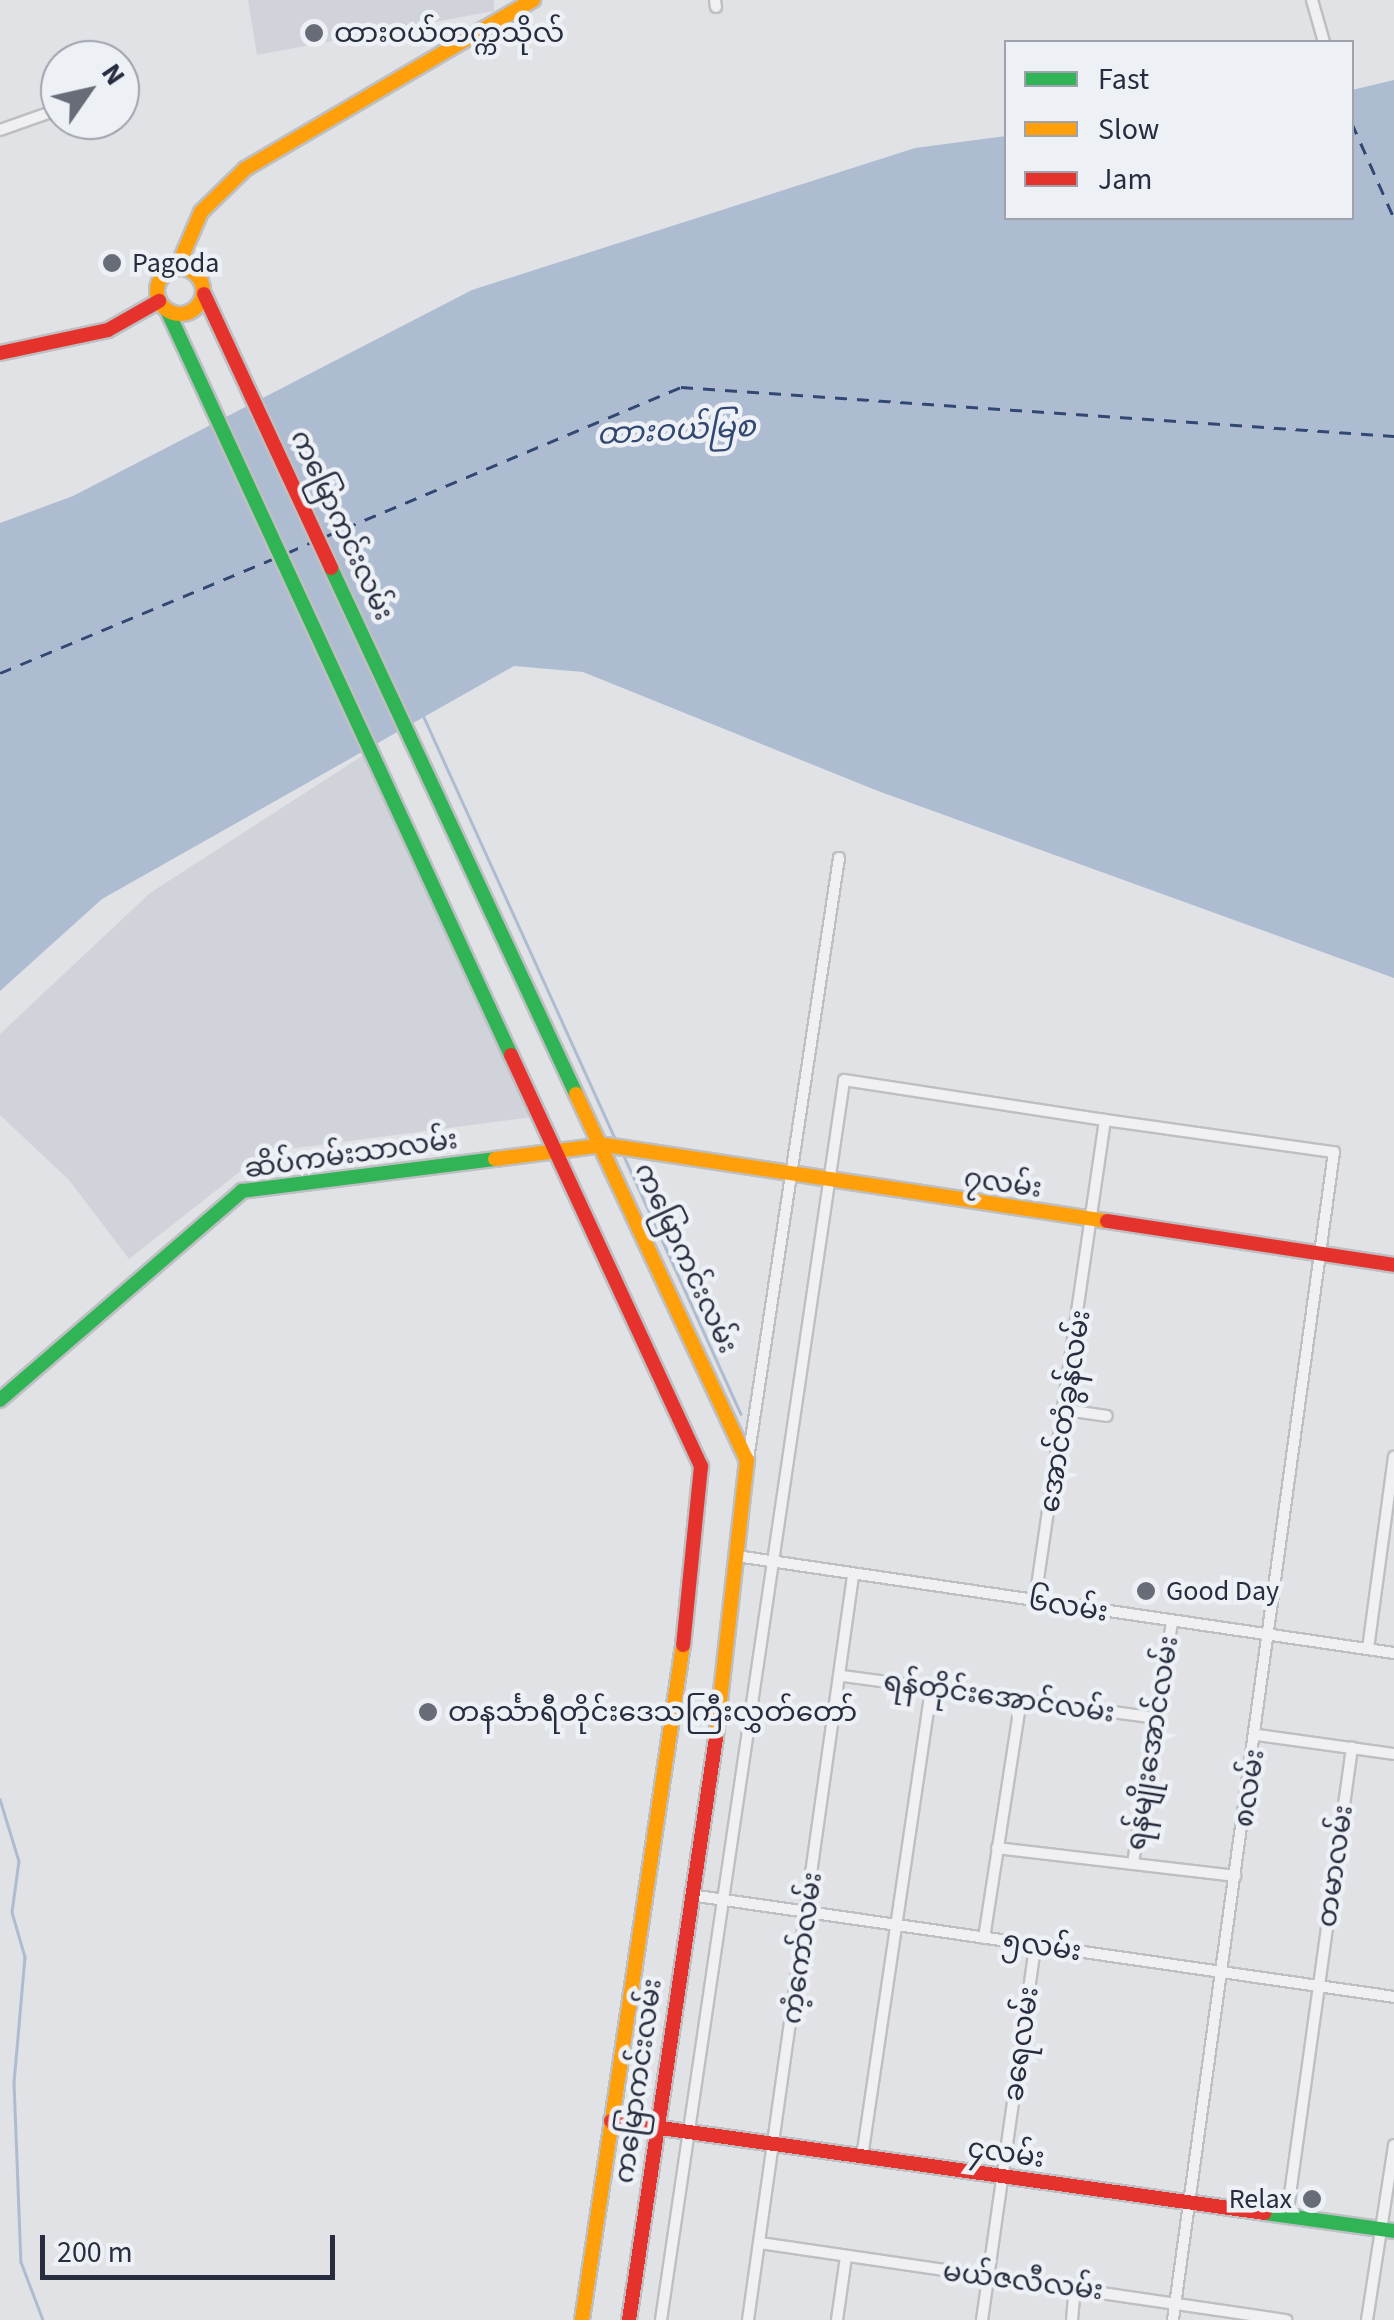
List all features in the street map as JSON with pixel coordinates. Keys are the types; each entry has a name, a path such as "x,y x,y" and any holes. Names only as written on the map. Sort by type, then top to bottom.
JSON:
{"main road":[{"path":"163,305 158,283 177,268 201,212 245,169 533,0"},
{"path":"0,353 108,330 163,305 190,313 204,294 198,276 177,268"},
{"name":"ကမြောကင်းလမ်း","path":"204,294 492,903 748,1460 743,1557 629,2320"},
{"name":"ကမြောကင်းလမ်း","path":"163,305 695,1446 703,1488 582,2320"},
{"name":"၇လမ်း","path":"605,1146 630,1147 792,1178 1394,1265"},
{"name":"ဆိပ်ကမ်းသာလမ်း","path":"0,1400 242,1191 605,1146"},
{"name":"၄လမ်း","path":"611,2121 1001,2179 1389,2230"}],"street":[{"path":"1312,0 1323,40"},
{"path":"0,130 40,116"},
{"path":"748,1460 839,858"},
{"path":"660,2320 839,1085 851,1077 1105,1120"},
{"name":"အောင်တံခွန်လမ်း","path":"1035,1600 1095,1222 1105,1120"},
{"name":"၈လမ်း","path":"1105,1120 1334,1152 1324,1255 1273,1634 1173,2320"},
{"path":"1066,1410 1107,1416"},
{"path":"1368,1650 1394,1457"},
{"name":"၆လမ်း","path":"743,1557 1394,1653"},
{"name":"ကံ့ကော်လမ်း","path":"748,2320 842,1676 853,1576"},
{"name":"ရန်မျိုးအောင်လမ်း","path":"1133,1864 1172,1622"},
{"name":"ရန်တိုင်းအောင်လမ်း","path":"842,1676 1156,1718"},
{"path":"862,2157 931,1686"},
{"path":"984,1938 1021,1699"},
{"path":"1257,1735 1394,1754"},
{"name":"တမာလမ်း","path":"1287,2216 1352,1747"},
{"path":"997,1848 1235,1876"},
{"name":"၅လမ်း","path":"690,1895 1394,1996"},
{"name":"ခရေလမ်း","path":"982,2320 1035,1946"},
{"path":"1367,2320 1389,2230 1394,2145"},
{"name":"မယ်ဇလီလမ်း","path":"760,2243 1176,2301 1278,2319"},
{"path":"838,2320 846,2258"},
{"path":"1072,2320 1076,2288"}],"shaded area":[{"name":"ထားဝယ်တက္ကသိုလ်","path":"248,0 494,0 494,11 257,55"},
{"path":"376,747 548,1115 265,1152 129,1259 69,1180 0,1115 0,1034 150,893"}],"water":[{"name":"ထားဝယ်မြစ","path":"1394,80 1394,978 878,791 583,672 514,666 102,899 0,991 0,523 73,496 472,290 915,148 1004,136 1004,220 1354,220 1354,90"}],"waterway":[{"path":"423,715 616,1140"},
{"path":"624,1156 741,1414"},
{"path":"0,1799 19,1861 12,1912 25,1957 14,2082 21,2262 43,2320"}],"ferry route":[{"path":"1354,128 1394,218"},
{"path":"324,537 681,387 1394,436"},
{"path":"287,553 312,542"},
{"path":"0,673 275,558"}],"traffic: fast":[{"path":"167,310 511,1055"},
{"path":"331,568 576,1094"},
{"path":"0,1400 242,1191 495,1159"},
{"path":"1265,2213 1394,2231"}],"traffic: slow":[{"path":"177,268 201,212 245,169 533,0"},
{"path":"180,268 196,275 203,291 196,307 180,314 164,307 157,291 164,275 180,268"},
{"path":"576,1094 747,1460 716,1738"},
{"path":"495,1159 605,1145 1107,1221"},
{"path":"582,2320 683,1645"}],"traffic: jam":[{"path":"204,294 331,568"},
{"path":"0,353 108,330 159,301"},
{"path":"511,1055 701,1466 683,1645"},
{"path":"1107,1221 1394,1265"},
{"path":"629,2320 716,1738"},
{"path":"611,2121 1265,2213"}],"place":[{"name":"ထားဝယ်တက္ကသိုလ်","path":"314,33"},
{"name":"Pagoda","path":"112,263"},
{"name":"Good Day","path":"1146,1591"},
{"name":"တနင်္သာရီတိုင်းဒေသကြီးလွှတ်တော်","path":"428,1712"},
{"name":"Relax","path":"1312,2199"}]}
